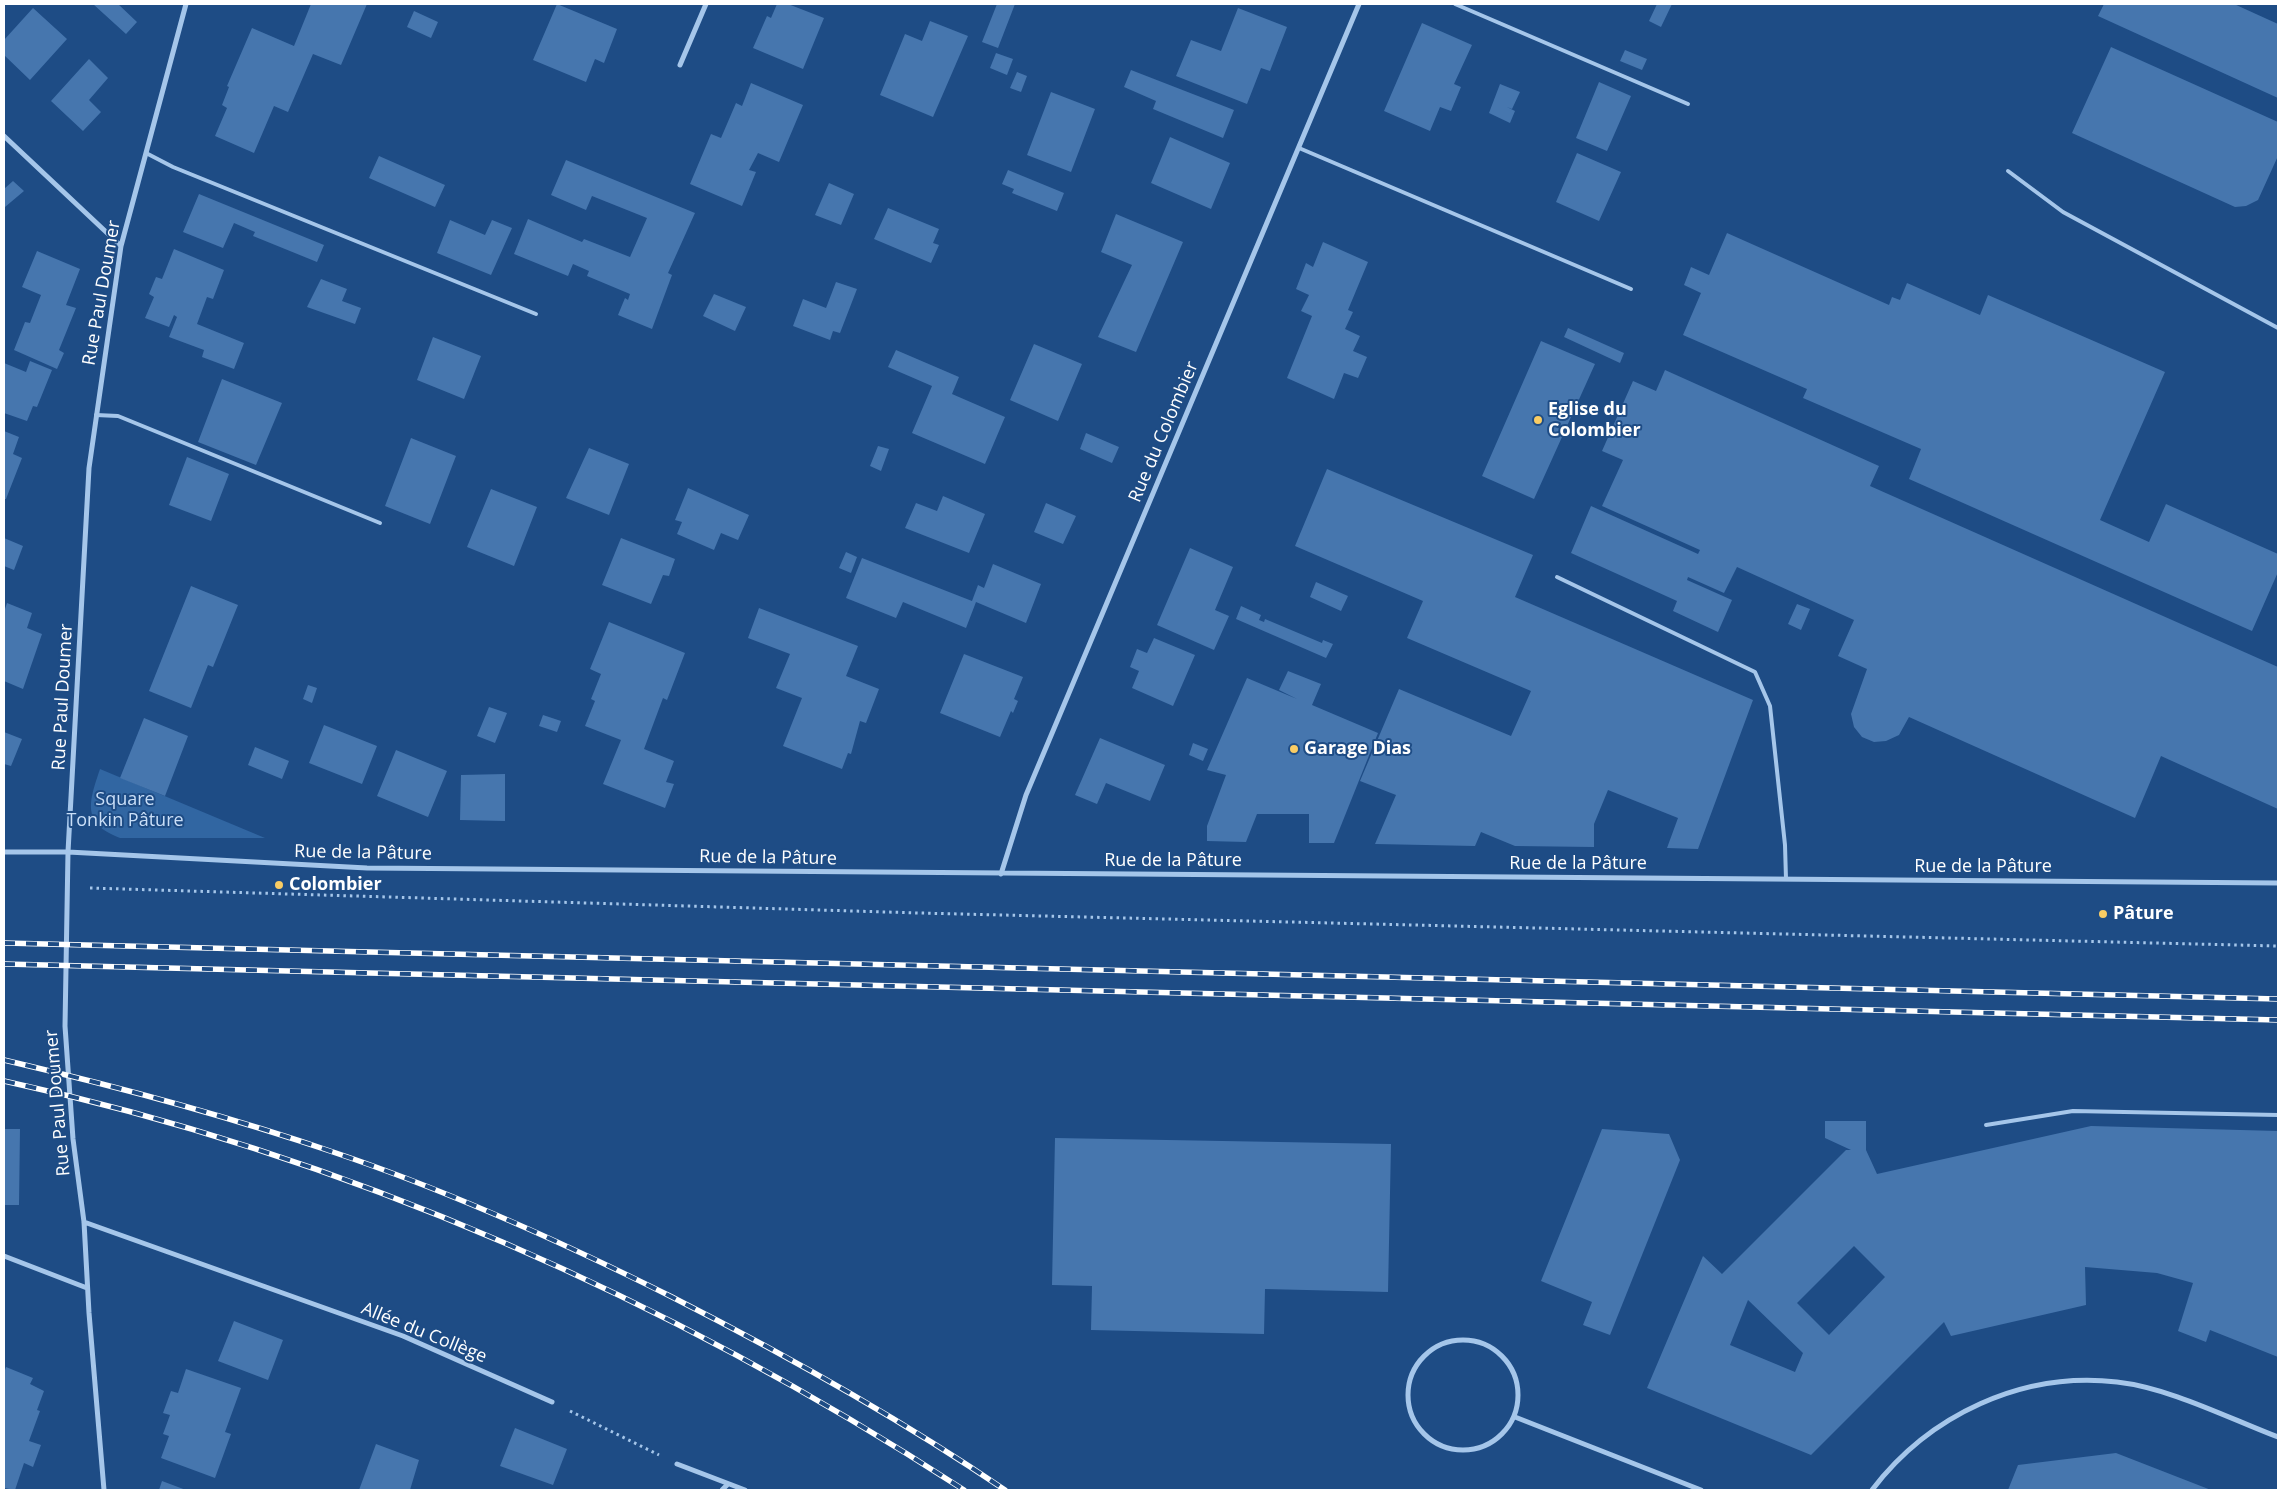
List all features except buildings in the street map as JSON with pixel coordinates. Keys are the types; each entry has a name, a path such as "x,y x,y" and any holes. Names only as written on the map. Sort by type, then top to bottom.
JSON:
{"street":[{"name":"Rue Paul Doumer","path":"104,1490 87,1288 84,1222 73,1139 65,1026 68,852 88,468 121,246 186,4"},
{"path":"680,65 706,4"},
{"name":"Rue du Colombier","path":"1001,874 1026,795 1359,4"},
{"path":"4,136 121,246"},
{"name":"Rue de la Pâture","path":"4,852 68,852 367,868 2278,883"},
{"name":"Allée du Collège","path":"84,1222 403,1336 552,1402"},
{"path":"4,1256 87,1288"},
{"path":"1459,1340 1478,1342 1495,1350 1509,1363 1516,1380 1519,1399 1514,1417 1505,1432 1483,1447 1475,1450 1457,1451 1440,1446 1425,1436 1414,1422 1411,1414 1408,1405 1408,1387 1414,1369 1425,1354 1441,1344 1459,1340"},
{"path":"1872,1490 1888,1468 1929,1432 1973,1405 2021,1389 2069,1380 2118,1382 2165,1393 2278,1437"},
{"path":"1514,1417 1701,1490"},
{"path":"678,1464 745,1490"},
{"path":"722,1490 728,1484"}],"lane":[{"path":"1455,4 1688,104"},
{"path":"1299,148 1631,289"},
{"path":"146,153 173,167 536,314"},
{"path":"2008,171 2063,212 2278,327"},
{"path":"96,415 118,416 380,523"},
{"path":"1557,577 1755,672 1770,706 1785,845 1786,880"},
{"path":"1986,1125 2073,1111 2278,1115"}],"path":[{"path":"68,887 919,914 2278,946"},
{"path":"552,1402 678,1464"}],"green space":[{"name":"Square Tonkin Pâture","path":"100,769 265,838 120,838 99,826 91,810 91,801"}],"railway":[{"path":"4,943 2278,999"},
{"path":"4,964 2278,1020"},
{"path":"4,1060 170,1102 292,1138 419,1183 505,1218 672,1297 842,1388 965,1463 1005,1490"},
{"path":"4,1081 131,1112 257,1149 381,1193 502,1242 622,1297 738,1356 853,1421 964,1490"}],"place":[{"name":"Eglise du Colombier","path":"1538,420"},
{"name":"Garage Dias","path":"1294,749"},
{"name":"Colombier","path":"279,885"},
{"name":"Pâture","path":"2103,914"}]}
